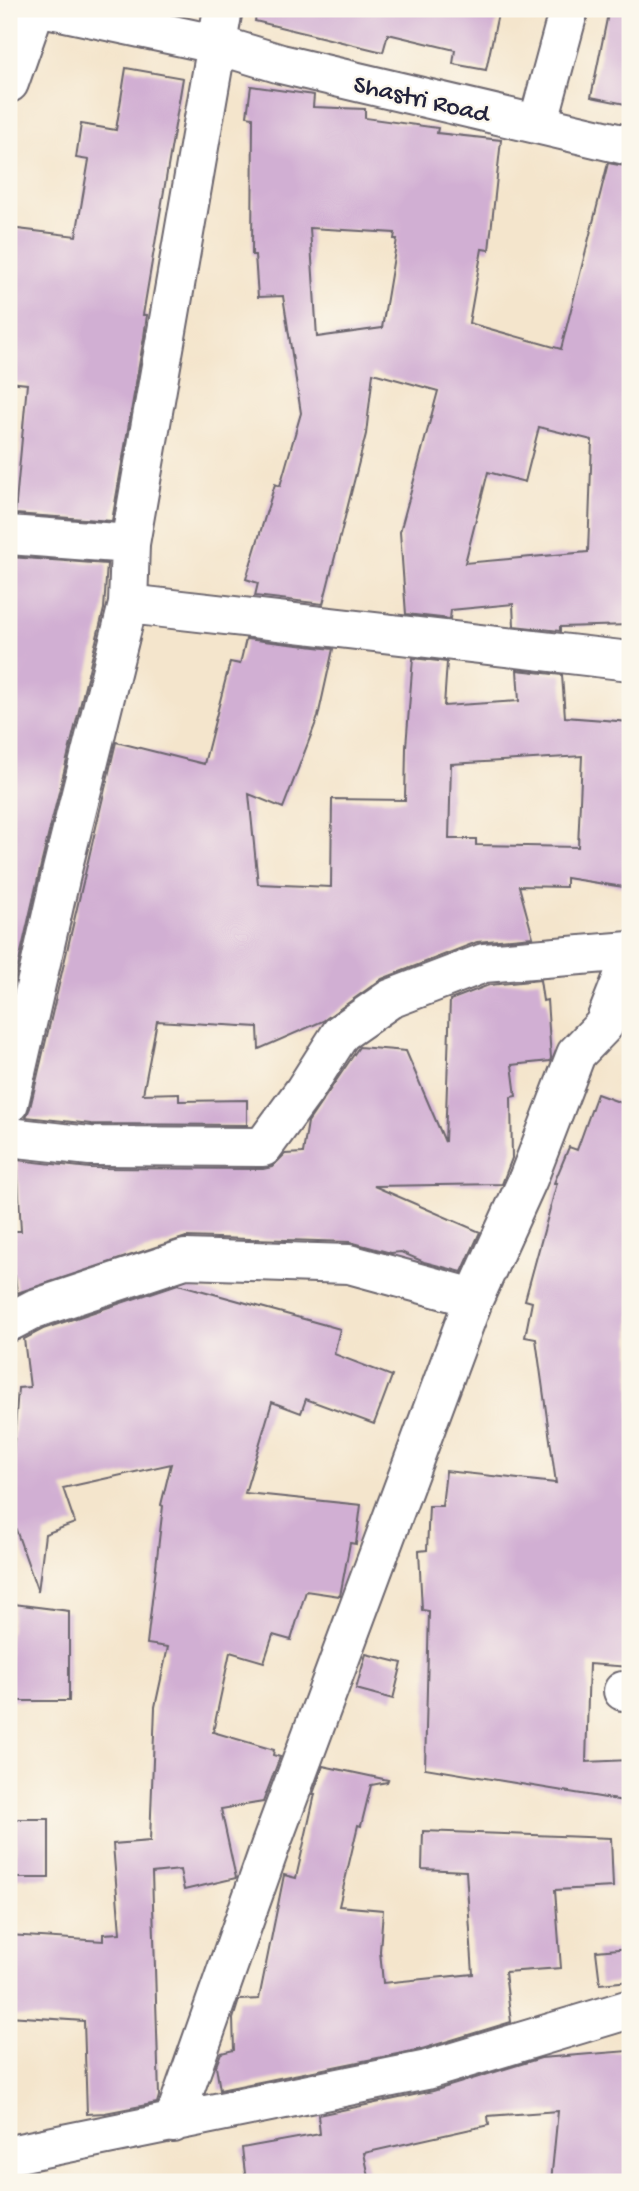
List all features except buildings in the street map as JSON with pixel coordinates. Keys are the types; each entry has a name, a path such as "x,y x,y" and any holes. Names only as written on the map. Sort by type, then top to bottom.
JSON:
{"street":[{"path":"9,83 35,9"},
{"name":"Shastri Road","path":"51,9 219,26 281,64 630,146"},
{"path":"538,124 569,9"},
{"path":"9,1103 62,870 128,604 130,544 219,26"},
{"path":"9,535 130,544"},
{"path":"128,604 630,661"},
{"path":"9,1137 90,1146 263,1147 304,1091 341,1033 390,999 484,963 630,951"},
{"path":"173,2123 276,1831 474,1298 528,1179 576,1054 617,1023 630,958"},
{"path":"9,1322 34,1309 185,1259 349,1264 474,1298"},
{"path":"9,2155 427,2070 630,2010"}]}
